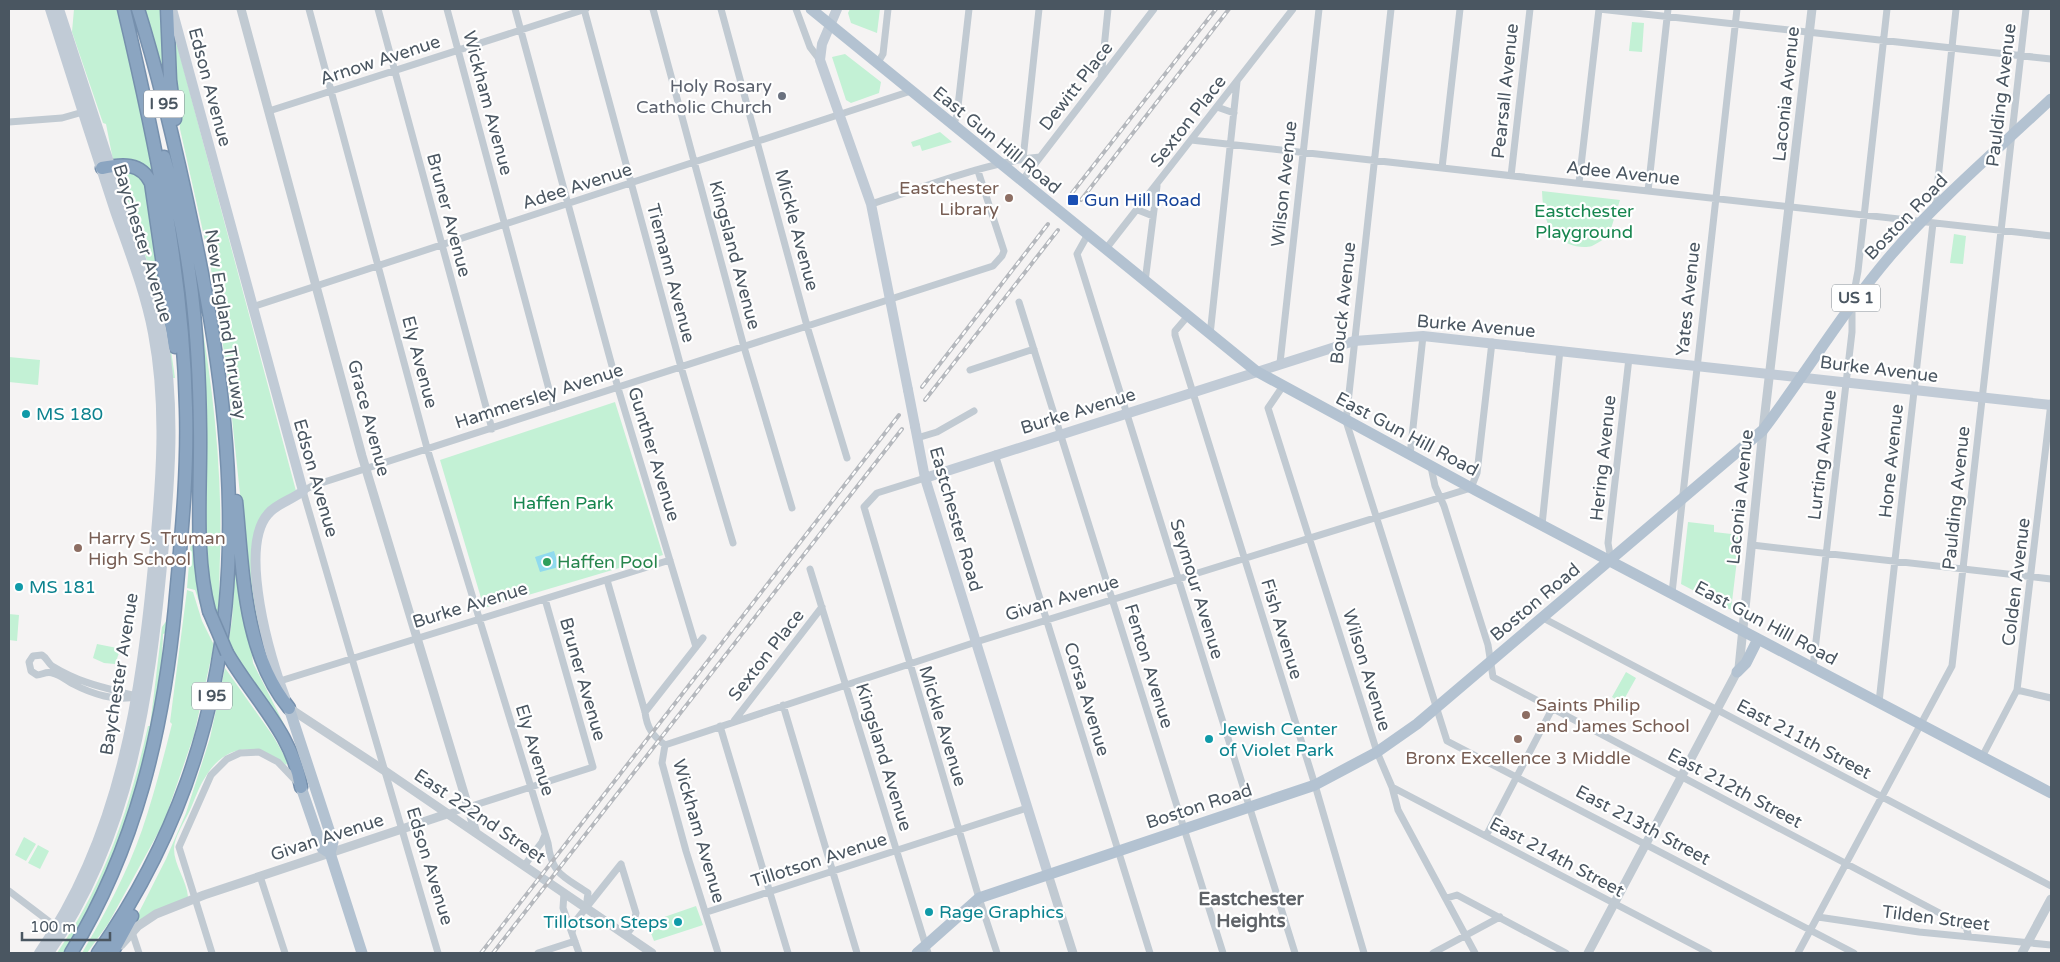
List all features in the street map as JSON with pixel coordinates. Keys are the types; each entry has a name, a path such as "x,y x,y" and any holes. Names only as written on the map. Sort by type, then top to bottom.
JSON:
{"highway":[{"name":"I 95","path":"71,953 93,916 121,857 136,814 154,751 166,683 181,550 186,421 182,336 172,245 144,90 124,9"},
{"name":"New England Thruway","path":"98,953 143,883 171,826 190,776 206,724 224,629 229,532 224,414 214,339 187,201 138,9"},
{"path":"167,9 170,80 187,201"},
{"path":"144,90 173,188 191,286 200,398 201,560 209,611 228,653 282,734 299,770 301,787"},
{"path":"106,167 125,165 136,167 146,175 152,189 186,421"},
{"path":"224,414 232,462 249,613 273,686 289,708"},
{"path":"114,953 165,851 171,826"}],"main road":[{"name":"Baychester Avenue","path":"50,9 84,112 106,167"},
{"name":"Baychester Avenue","path":"39,953 60,929 88,887 115,824 135,754 159,498 160,409 158,340 59,9"},
{"name":"Edson Avenue","path":"172,9 303,491"},
{"name":"East Gun Hill Road","path":"811,9 1087,236 1256,371 1471,488 2051,793"},
{"path":"820,60 822,44 836,9"},
{"name":"Eastchester Road","path":"820,60 871,204 925,478 1048,874"},
{"name":"Boston Road","path":"923,951 979,898 1314,785 1377,752 1436,709 1763,430 1803,377 1852,303 1927,223 1935,209 2051,99"},
{"name":"Burke Avenue","path":"925,478 995,454 1354,341 1424,336 2051,404"},
{"name":"Hammersley Avenue","path":"281,686 262,620 256,574 256,544 260,528 267,515 279,504 296,497 303,491"},
{"path":"1737,672 1746,663 1758,639"},
{"path":"281,686 333,842 330,852 362,953"},
{"path":"301,787 322,848 330,852"},
{"name":"Baychester Avenue","path":"49,953 60,929"}],"street":[{"name":"Grace Avenue","path":"241,9 366,469 476,833"},
{"name":"Ely Avenue","path":"309,9 426,448 545,835 552,866 588,893 586,908"},
{"name":"Bruner Avenue","path":"378,9 492,429"},
{"name":"Wickham Avenue","path":"447,9 554,408"},
{"name":"Gunther Avenue","path":"515,9 618,388 696,647"},
{"name":"Arnow Avenue","path":"269,111 585,9"},
{"name":"Tiemann Avenue","path":"585,9 681,367 733,543"},
{"name":"Kingsland Avenue","path":"653,9 744,347 792,508"},
{"name":"Mickle Avenue","path":"721,9 807,326 847,458"},
{"name":"Eastchester Road","path":"796,9 810,47 820,60"},
{"path":"878,64 883,54 888,9"},
{"path":"953,126 957,115 969,9"},
{"path":"1022,159 1039,9"},
{"path":"1101,79 1108,9"},
{"name":"Dewitt Place","path":"1022,182 1154,9"},
{"name":"Sexton Place","path":"1105,250 1157,186 1293,9"},
{"name":"Wilson Avenue","path":"1280,363 1319,9"},
{"name":"Bouck Avenue","path":"1391,9 1346,421 1436,709"},
{"path":"1442,168 1460,9"},
{"name":"Pearsall Avenue","path":"1511,176 1530,9"},
{"path":"1579,183 1599,9 1667,12 1736,24 2051,59"},
{"name":"Yates Avenue","path":"1672,593 1714,199 1737,9"},
{"name":"Laconia Avenue","path":"1588,953 1737,672 1812,9"},
{"name":"Lurting Avenue","path":"1813,668 1852,332 1852,303 1864,216 1887,9"},
{"path":"1935,209 1956,9"},
{"name":"Paulding Avenue","path":"1798,953 1880,796 1952,666 2026,9"},
{"path":"1648,191 1667,12"},
{"path":"1210,336 1237,81"},
{"name":"Adee Avenue","path":"252,307 911,91"},
{"path":"1217,107 1234,113"},
{"path":"9,122 62,118 84,112"},
{"name":"Adee Avenue","path":"1191,140 2051,236"},
{"path":"871,204 978,171 1022,159 1040,157"},
{"name":"Hammersley Avenue","path":"303,491 312,486 426,448 492,429 983,270 999,260 1004,251 978,171"},
{"path":"1145,282 1157,186"},
{"path":"1138,210 1153,216"},
{"name":"Hone Avenue","path":"1879,702 1914,390 1927,223"},
{"name":"Seymour Avenue","path":"1087,236 1078,248 1077,254 1295,953"},
{"name":"Fenton Avenue","path":"1019,302 1223,953"},
{"name":"Fish Avenue","path":"1187,317 1175,331 1175,335 1364,953"},
{"path":"1410,455 1424,336"},
{"path":"1471,488 1477,473 1492,342"},
{"path":"970,370 1034,349"},
{"path":"1542,525 1560,350"},
{"name":"Hering Avenue","path":"1611,561 1608,543 1629,358"},
{"name":"Wilson Avenue","path":"1283,386 1268,408 1377,752 1392,787 1398,810 1475,953"},
{"name":"Colden Avenue","path":"1982,757 2017,690 2051,404"},
{"path":"917,438 937,432 974,411"},
{"name":"Corsa Avenue","path":"995,454 1150,953"},
{"path":"1431,466 1488,645 1491,662"},
{"name":"Burke Avenue","path":"864,507 877,493 925,478"},
{"name":"Givan Avenue","path":"665,744 976,642 1471,488"},
{"name":"Edson Avenue","path":"303,491 385,771 400,830 438,953"},
{"name":"Mickle Avenue","path":"864,507 909,664 997,953"},
{"path":"1752,545 2051,578"},
{"name":"Burke Avenue","path":"281,686 352,659 670,560"},
{"name":"Kingsland Avenue","path":"810,569 896,851 923,951"},
{"name":"Wickham Avenue","path":"607,580 645,712 647,725 653,736 665,744 662,763 686,851 707,912 718,953"},
{"name":"Bruner Avenue","path":"545,599 593,767"},
{"name":"Sexton Place","path":"733,722 822,607"},
{"name":"East 211th Street","path":"1542,618 2051,886"},
{"path":"645,712 703,638"},
{"path":"42,655 50,665 88,684 141,698 129,699 103,695 82,688 54,673 37,675 31,671 29,662 33,656 42,655"},
{"name":"East 212th Street","path":"1491,662 1493,677 1966,927 1969,937"},
{"path":"2017,690 2051,698"},
{"path":"783,706 857,953"},
{"name":"East 222nd Street","path":"289,708 652,953"},
{"name":"East 213th Street","path":"1436,709 1447,741 1854,953"},
{"path":"1486,836 1552,709"},
{"path":"720,726 788,953"},
{"path":"212,953 179,847 211,775 218,765 234,755 252,751 270,757 284,768 301,787"},
{"name":"Givan Avenue","path":"114,953 132,932 156,914 330,852 593,767"},
{"name":"East 214th Street","path":"1392,787 1709,953"},
{"name":"Tillotson Avenue","path":"707,912 1027,808"},
{"path":"524,866 545,835"},
{"path":"572,933 574,923 621,864 636,913 633,926 626,935"},
{"name":"Eastchester Road","path":"1048,874 1073,953"},
{"path":"260,876 285,953"},
{"path":"9,891 60,929"},
{"path":"564,893 562,902 579,953"},
{"path":"1447,898 1457,895 1566,953"},
{"path":"2022,953 2051,899"},
{"path":"1433,953 1500,917"},
{"name":"Tilden Street","path":"1818,917 1969,937 2051,945"},
{"path":"132,932 139,953"},
{"path":"538,953 575,941"}],"green space":[{"path":"74,9 117,9 142,110 155,184 113,160 106,124 103,123 72,32"},
{"path":"145,9 161,9 164,79"},
{"path":"850,9 880,9 877,33 851,23 848,13"},
{"path":"1632,22 1644,23 1642,52 1629,51"},
{"path":"174,33 296,491 273,506 253,546 268,668 251,598 227,371 210,263 180,129"},
{"path":"845,54 881,82 879,93 851,103 846,100 832,57"},
{"path":"940,132 952,142 922,151 920,145 913,147 911,142"},
{"path":"121,171 137,176 148,190 175,378 173,378 164,326 144,250 119,176"},
{"name":"Eastchester Playground","path":"1542,191 1620,200 1609,235 1594,245 1587,247 1574,246 1561,240 1555,235 1547,222 1543,207"},
{"path":"1954,234 1966,236 1963,264 1950,263"},
{"path":"193,276 210,381 218,451 220,521 217,621 207,586"},
{"path":"9,357 40,360 38,385 9,382"},
{"name":"Haffen Park","path":"615,402 663,555 484,608 440,460"},
{"path":"193,514 207,625 195,590 187,588"},
{"path":"1688,522 1714,525 1714,532 1740,535 1731,610 1681,584"},
{"path":"236,557 253,663 285,726 281,727 228,645 232,620"},
{"path":"187,590 193,592 202,621 214,645 194,735 164,822 108,924 87,953 82,953 130,862 154,790 172,724 170,722"},
{"path":"9,614 19,615 17,641 9,640"},
{"path":"167,620 166,633 163,634 154,718 146,759 134,800 104,879 85,917 65,953 57,953 89,900 102,873 124,815 148,726 150,726 162,627"},
{"path":"97,644 117,648 119,653 115,664 104,663 93,658"},
{"path":"225,668 273,736 288,762 286,765 265,752 243,750 223,757 214,765 201,784 174,844 176,861 188,897 132,926 166,859 186,813 210,738"},
{"path":"1626,672 1636,678 1622,703 1612,697"},
{"path":"24,837 36,844 26,861 15,855"},
{"path":"38,845 49,851 40,869 28,863"},
{"path":"696,906 703,925 654,941 647,923"}],"water":[{"name":"Haffen Pool","path":"554,551 559,567 540,572 535,557"}],"railway":[{"path":"1072,193 1216,9"},
{"path":"1081,200 1229,9"},
{"path":"922,387 1048,224"},
{"path":"925,400 1058,230"},
{"path":"481,953 899,415"},
{"path":"493,953 902,429"}],"place":[{"name":"Holy Rosary Catholic Church","path":"782,96"},
{"name":"Eastchester Library","path":"1009,198"},
{"name":"Gun Hill Road","path":"1073,200"},
{"name":"MS 180","path":"26,414"},
{"name":"Harry S. Truman High School","path":"78,548"},
{"name":"Haffen Pool","path":"547,562"},
{"name":"MS 181","path":"19,587"},
{"name":"Saints Philip and James School","path":"1526,715"},
{"name":"Jewish Center of Violet Park","path":"1209,739"},
{"name":"Bronx Excellence 3 Middle","path":"1518,739"},
{"name":"Rage Graphics","path":"929,912"},
{"name":"Tillotson Steps","path":"678,922"}],"district":[{"name":"Eastchester Heights","path":"1251,910"}]}
